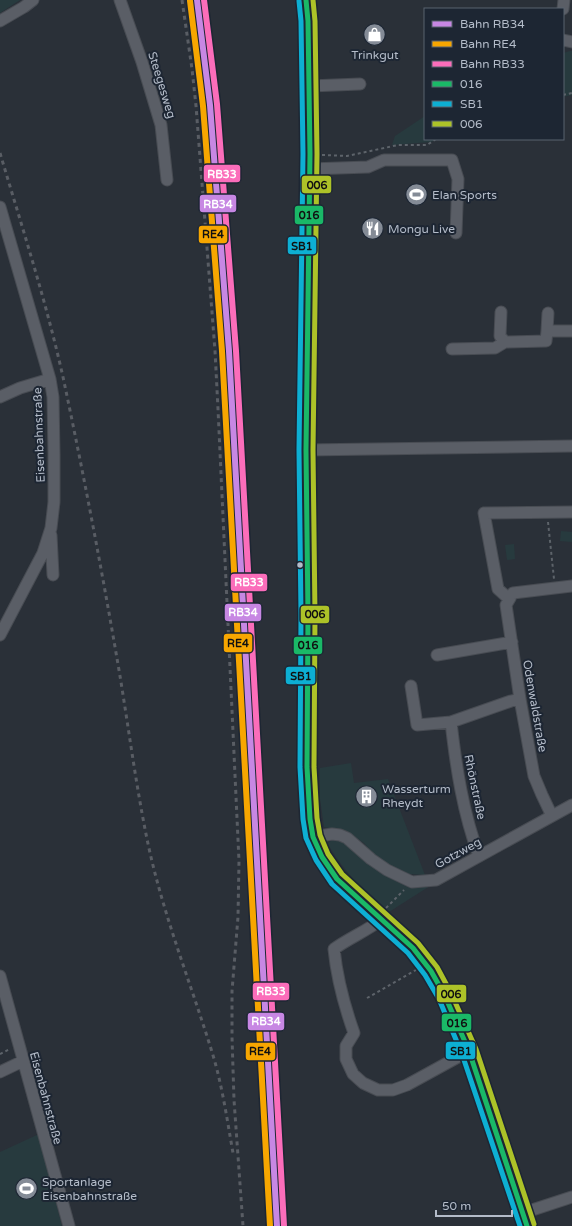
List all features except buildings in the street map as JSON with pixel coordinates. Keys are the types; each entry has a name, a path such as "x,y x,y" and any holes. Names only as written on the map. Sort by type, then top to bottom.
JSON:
{"main road":[{"path":"306,0 310,86 306,450 308,615 307,767 310,819 313,837 322,856 337,878 413,948 426,964 445,996 469,1051 525,1220"}],"street":[{"path":"0,21 33,0"},
{"name":"Steegesweg","path":"120,0 142,62 161,125 167,180"},
{"path":"310,86 360,84"},
{"path":"310,169 368,167 384,160 452,160 458,179 456,233"},
{"name":"Eisenbahnstraße","path":"0,207 50,379 53,397 54,454 54,502 50,528 43,552 0,635"},
{"path":"501,312 500,336 505,342"},
{"path":"452,348 495,348 505,342 546,341 548,313"},
{"path":"547,330 572,331"},
{"path":"0,397 20,388 50,379"},
{"path":"306,450 572,446"},
{"path":"572,512 484,513 498,588 509,599 513,592 572,586"},
{"path":"50,528 53,575"},
{"name":"Odenwaldstraße","path":"509,599 506,605 520,699 534,776 552,816"},
{"path":"437,655 512,642"},
{"path":"411,686 416,725 451,722 520,699"},
{"name":"Rhönstraße","path":"451,722 456,768 466,813 479,856"},
{"name":"Gotzweg","path":"412,882 436,880 572,805"},
{"path":"313,837 332,834 347,838 371,859 387,870 412,882"},
{"path":"380,918 373,926 343,942 334,949 336,970 344,1005 354,1034 346,1046 346,1059 353,1074 363,1083 378,1090 393,1090 407,1086 469,1051"},
{"name":"Eisenbahnstraße","path":"0,976 69,1226"},
{"path":"0,1072 23,1061"},
{"path":"525,1220 572,1197"}],"path":[{"path":"310,154 347,156 398,145 427,145 434,140"},
{"path":"547,513 555,588"},
{"path":"380,918 412,882"},
{"path":"367,998 426,964"}],"green space":[{"path":"0,0 20,0 0,13"},
{"path":"572,51 572,95 564,97 564,53"},
{"path":"424,117 424,140 435,140 431,142 392,145 395,136"},
{"path":"561,531 572,532 572,542 560,541"},
{"path":"514,544 515,559 507,560 505,545"},
{"path":"351,763 354,783 388,779 425,875 409,874 388,864 374,855 364,843 350,834 324,827 320,799 320,768"},
{"path":"332,840 342,840 368,860 433,884 389,912 349,874 329,846 328,843"},
{"name":"Sportanlage Eisenbahnstraße","path":"39,1134 62,1226 0,1226 0,1152"}],"railway":[{"path":"182,0 196,106 215,351 218,409 239,861 238,917 232,991 232,1037 234,1100 243,1226"},
{"path":"0,153 41,292 63,377 100,564 120,676 139,798 153,866 168,920 216,1064 233,1153"}],"rail line":[{"name":"RB34","path":"197,0 210,105 229,351 277,1226"},
{"name":"RB33","path":"204,0 217,104 236,351 284,1226"},
{"name":"RE4","path":"190,1 203,106 222,351 270,1226"}],"transit line":[{"name":"016","path":"306,0 308,21 310,154 306,450 308,615 307,767 310,819 313,837 322,857 337,879 413,948 431,971 445,996 469,1051 527,1226"},
{"name":"006","path":"313,0 315,21 317,154 313,450 315,615 314,767 317,818 320,835 328,854 342,874 418,943 437,967 451,993 476,1049 534,1224"},
{"name":"SB1","path":"299,1 301,21 303,154 299,450 301,615 300,767 303,819 306,838 316,860 332,884 408,953 425,975 439,999 462,1054 520,1226"}],"place":[{"name":"Trinkgut","path":"375,34"},
{"name":"Elan Sports","path":"417,195"},
{"name":"Mongu Live","path":"373,229"},
{"name":"Wasserturm Rheydt","path":"366,796"},
{"name":"Sportanlage Eisenbahnstraße","path":"26,1189"}]}
